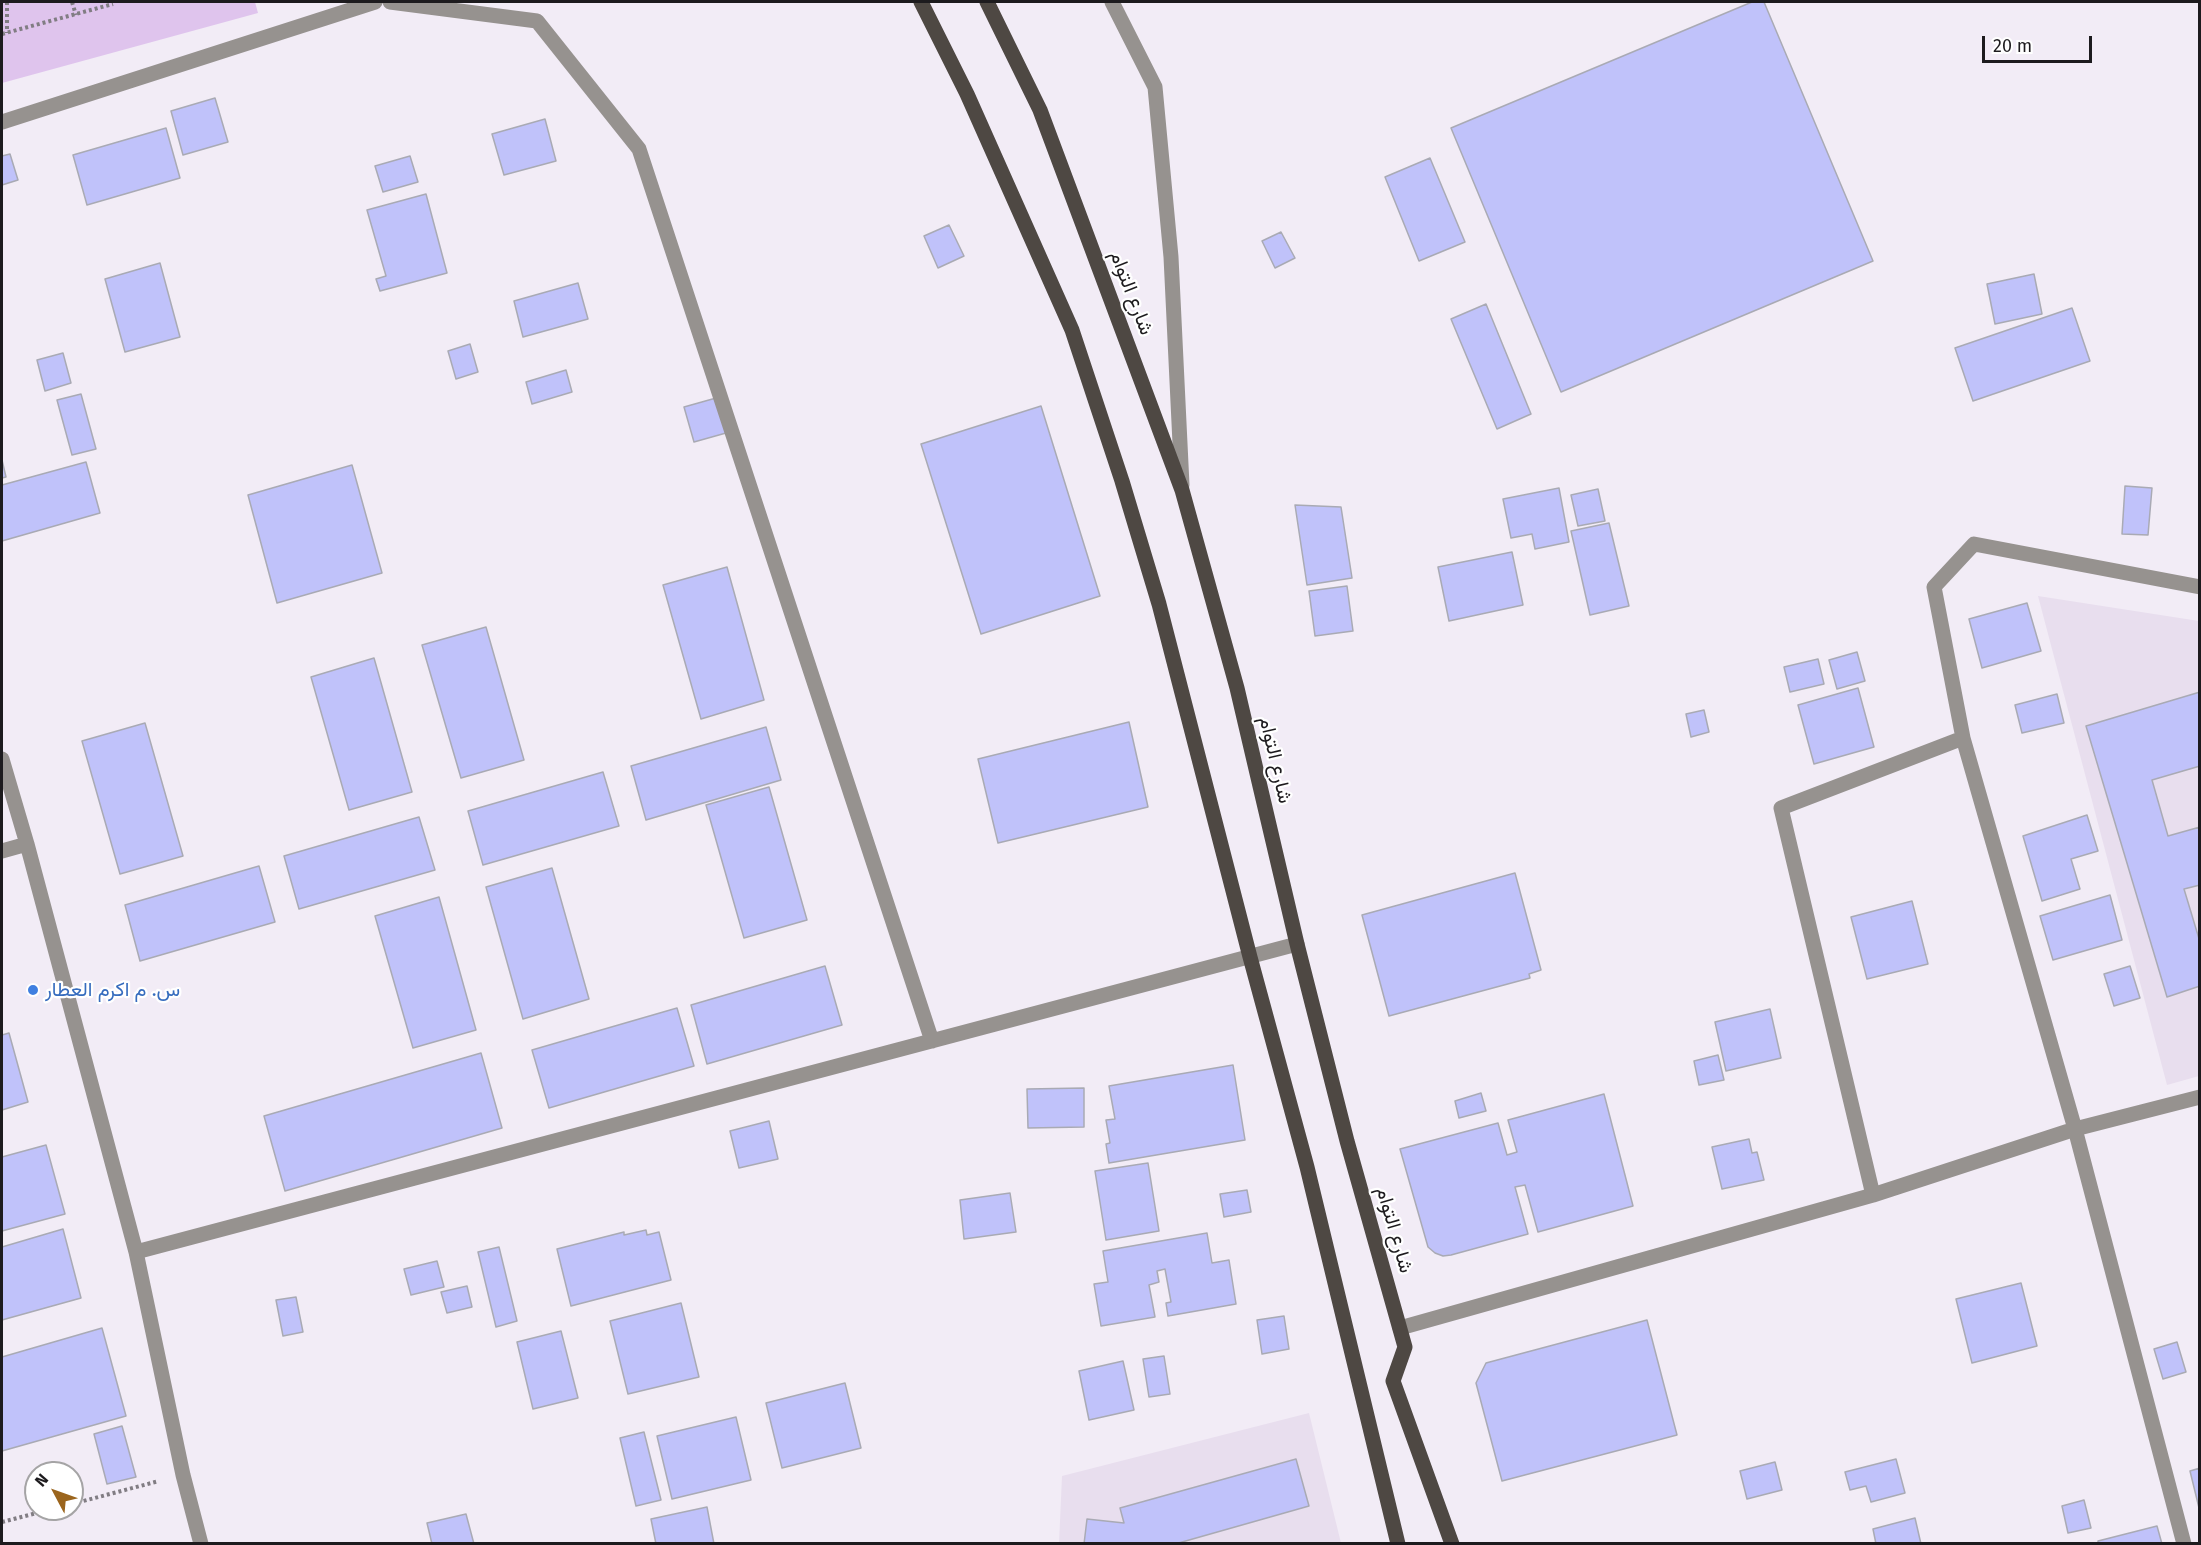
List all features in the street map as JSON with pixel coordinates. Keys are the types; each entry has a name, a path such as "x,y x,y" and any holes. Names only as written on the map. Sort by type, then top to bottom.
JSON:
{"main road":[{"path":"921,2 967,94 1072,330 1122,481 1158,604 1307,1167 1398,1544"},
{"name":"شارع التوام","path":"987,2 1040,110 1182,490 1237,688 1297,944 1347,1141 1405,1347 1393,1381 1452,1544"}],"street":[{"path":"2,122 375,2"},
{"path":"390,2 537,21 639,149 932,1041"},
{"path":"1112,2 1155,87 1171,257 1182,490"},
{"path":"2184,1544 2075,1129 1963,738 1934,587 1974,544 2199,587"},
{"path":"1873,1195 1781,808 1963,738"},
{"path":"2,759 27,844 136,1252 183,1475 201,1544"},
{"path":"2,851 27,844"},
{"path":"136,1252 1297,944"},
{"path":"1400,1329 1873,1195 2075,1129 2199,1097"}],"path":[{"path":"7,2 4,33 114,4"},
{"path":"72,2 76,15"},
{"path":"84,1501 183,1475"},
{"path":"2,1522 24,1516"}],"shaded area":[{"path":"2,2 255,2 258,13 2,83"},
{"path":"2038,596 2199,621 2199,1076 2167,1085"},
{"path":"1309,1413 1341,1543 1059,1544 1062,1476"}],"building":[{"path":"1752,2 1764,2 1873,261 1561,392 1451,128"},
{"path":"215,98 228,142 183,155 171,111"},
{"path":"545,119 556,161 504,175 492,134"},
{"path":"166,128 180,178 87,205 73,155"},
{"path":"10,154 18,180 2,185 2,156"},
{"path":"410,156 418,182 383,192 375,166"},
{"path":"1430,158 1465,242 1419,261 1385,177"},
{"path":"426,194 447,273 380,291 376,279 386,276 367,210"},
{"path":"949,225 964,256 938,268 924,236"},
{"path":"1281,232 1295,258 1275,268 1262,241"},
{"path":"160,263 180,337 125,352 105,279"},
{"path":"2034,274 2042,314 1995,324 1987,284"},
{"path":"578,283 588,319 523,337 514,301"},
{"path":"1486,304 1531,414 1497,429 1451,319"},
{"path":"2072,308 2090,361 1973,401 1955,348"},
{"path":"470,344 478,372 456,379 448,351"},
{"path":"63,353 71,383 45,391 37,360"},
{"path":"566,370 572,392 532,404 526,382"},
{"path":"81,394 96,449 72,455 57,400"},
{"path":"716,398 726,433 694,442 684,407"},
{"path":"1041,406 1100,596 981,634 921,444"},
{"path":"2,460 6,477 2,478"},
{"path":"86,462 100,513 2,541 2,485"},
{"path":"352,465 382,573 277,603 248,495"},
{"path":"2125,486 2152,488 2148,535 2122,534"},
{"path":"1559,488 1569,542 1535,549 1532,534 1511,538 1503,499"},
{"path":"1598,489 1605,521 1578,526 1571,495"},
{"path":"1295,505 1341,507 1352,578 1307,585"},
{"path":"1609,523 1629,606 1590,615 1571,531"},
{"path":"1512,552 1523,605 1449,621 1438,567"},
{"path":"727,567 764,700 701,719 663,585"},
{"path":"1347,586 1353,631 1315,636 1309,591"},
{"path":"2027,603 2041,651 1982,668 1969,619"},
{"path":"486,627 524,760 461,778 422,645"},
{"path":"1857,652 1865,681 1837,689 1829,660"},
{"path":"374,658 412,792 349,810 311,677"},
{"path":"1818,659 1824,684 1790,692 1784,667"},
{"path":"1858,688 1874,747 1814,764 1798,705"},
{"path":"2200,692 2200,766 2152,780 2168,836 2200,827 2200,885 2184,889 2200,942 2200,986 2167,997 2086,726"},
{"path":"2057,694 2064,723 2022,733 2015,705"},
{"path":"1704,710 1709,732 1691,737 1686,714"},
{"path":"1129,722 1148,807 998,843 978,759"},
{"path":"145,723 183,856 120,874 82,741"},
{"path":"766,727 781,780 646,820 631,766"},
{"path":"603,772 619,826 483,865 468,811"},
{"path":"769,787 807,920 744,938 706,805"},
{"path":"2087,815 2098,851 2071,859 2080,889 2042,901 2023,836"},
{"path":"419,817 435,870 299,909 284,856"},
{"path":"259,866 275,922 140,961 125,905"},
{"path":"552,868 589,999 523,1019 486,887"},
{"path":"1515,873 1541,970 1529,974 1530,978 1389,1016 1362,915"},
{"path":"2110,895 2122,940 2053,960 2040,916"},
{"path":"439,897 476,1030 413,1048 375,916"},
{"path":"1912,901 1928,964 1867,979 1851,917"},
{"path":"825,966 842,1025 707,1064 691,1005"},
{"path":"2130,966 2140,998 2114,1006 2104,974"},
{"path":"677,1008 694,1066 549,1108 532,1050"},
{"path":"1770,1009 1781,1058 1726,1071 1715,1022"},
{"path":"9,1033 28,1102 2,1110 2,1035"},
{"path":"481,1053 502,1128 285,1191 264,1116"},
{"path":"1718,1055 1724,1080 1699,1085 1694,1061"},
{"path":"1233,1065 1245,1140 1109,1163 1106,1144 1110,1143 1106,1120 1115,1119 1109,1086"},
{"path":"1084,1088 1084,1127 1028,1128 1027,1089"},
{"path":"1481,1093 1486,1111 1459,1118 1455,1101"},
{"path":"1604,1094 1633,1206 1538,1232 1525,1185 1515,1187 1528,1234 1451,1255 1443,1256 1428,1247 1400,1149 1498,1123 1507,1155 1517,1152 1508,1120"},
{"path":"769,1121 778,1159 739,1168 730,1131"},
{"path":"1749,1139 1752,1153 1757,1152 1764,1180 1722,1189 1712,1147"},
{"path":"46,1145 65,1214 2,1231 2,1157"},
{"path":"1148,1163 1159,1231 1106,1240 1095,1171"},
{"path":"1247,1190 1251,1212 1224,1217 1220,1194"},
{"path":"1010,1193 1016,1232 964,1239 960,1200"},
{"path":"63,1229 81,1298 2,1320 2,1247"},
{"path":"646,1230 647,1235 659,1232 671,1280 571,1306 557,1249 624,1232 624,1235"},
{"path":"1207,1233 1212,1263 1229,1260 1236,1304 1168,1316 1166,1303 1171,1302 1165,1269 1157,1271 1159,1282 1149,1285 1155,1317 1101,1326 1094,1284 1108,1282 1103,1251"},
{"path":"499,1247 517,1321 496,1327 478,1252"},
{"path":"437,1261 444,1287 411,1295 404,1269"},
{"path":"2021,1283 2037,1346 1972,1363 1956,1299"},
{"path":"467,1286 472,1307 447,1313 441,1292"},
{"path":"296,1297 303,1332 283,1336 276,1300"},
{"path":"681,1303 699,1377 628,1394 610,1321"},
{"path":"1284,1316 1289,1349 1262,1354 1257,1320"},
{"path":"1647,1320 1677,1435 1502,1481 1476,1383 1486,1363"},
{"path":"102,1328 126,1416 2,1451 2,1357"},
{"path":"561,1331 578,1398 533,1409 517,1342"},
{"path":"2177,1342 2186,1372 2163,1379 2154,1349"},
{"path":"1164,1356 1170,1394 1149,1397 1143,1359"},
{"path":"1123,1361 1134,1410 1089,1420 1079,1371"},
{"path":"845,1383 861,1448 782,1468 766,1403"},
{"path":"736,1417 751,1480 672,1499 657,1436"},
{"path":"122,1426 136,1477 107,1484 94,1434"},
{"path":"644,1432 661,1500 636,1506 620,1438"},
{"path":"1296,1459 1309,1506 1175,1544 1084,1544 1087,1519 1124,1523 1120,1508"},
{"path":"1896,1459 1905,1493 1871,1502 1866,1486 1850,1490 1845,1472"},
{"path":"1775,1462 1782,1490 1747,1499 1740,1471"},
{"path":"2200,1468 2200,1512 2190,1471"},
{"path":"2084,1500 2091,1528 2068,1533 2062,1506"},
{"path":"707,1507 714,1544 656,1544 651,1519"},
{"path":"466,1514 474,1544 432,1544 427,1523"},
{"path":"1915,1518 1921,1544 1876,1544 1873,1529"},
{"path":"2157,1526 2162,1544 2098,1544 2098,1541"}],"place":[{"name":"س. م اكرم العطار","path":"33,990"}]}
